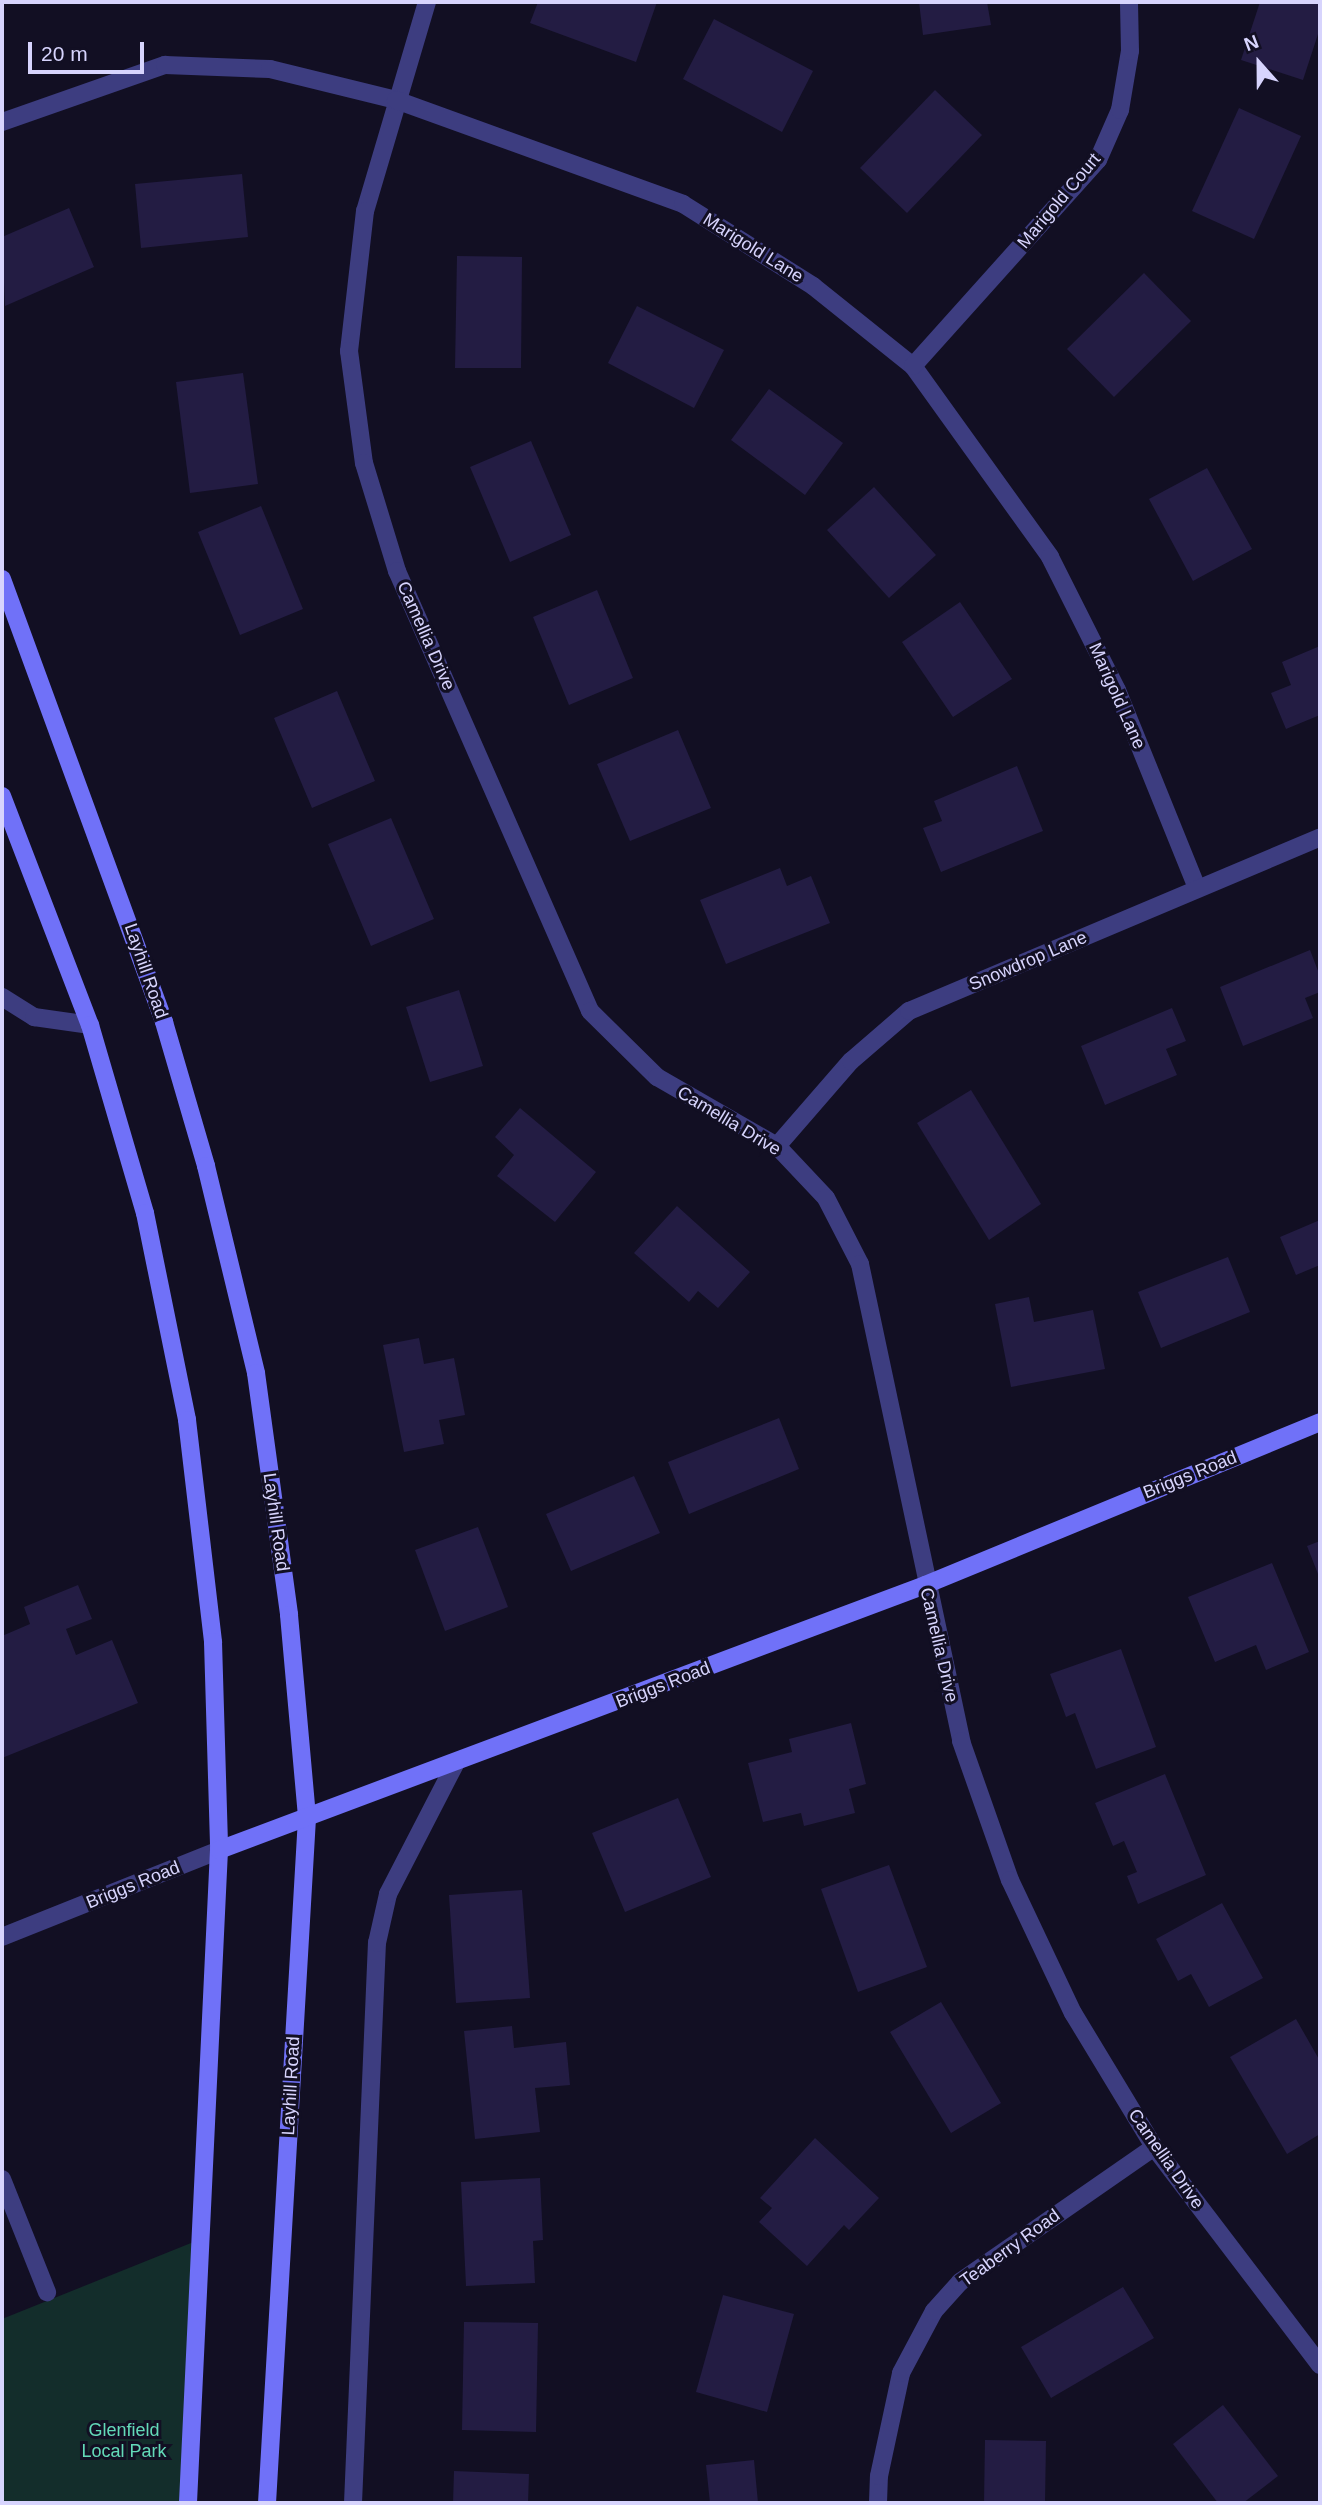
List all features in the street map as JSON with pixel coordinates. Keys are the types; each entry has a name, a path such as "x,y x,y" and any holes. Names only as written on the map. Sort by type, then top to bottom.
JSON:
{"main road":[{"name":"Layhill Road","path":"2,579 164,1022 206,1166 256,1373 289,1615 307,1818 267,2503"},
{"path":"2,796 90,1025 145,1213 185,1408 213,1642 219,1850 188,2503"},
{"name":"Briggs Road","path":"219,1850 455,1764 925,1585 1320,1422"}],"street":[{"name":"Camellia Drive","path":"427,2 365,211 349,351 364,463 397,571 590,1011 657,1077 777,1146 826,1198 860,1264 925,1585 961,1741 1010,1880 1073,2013 1154,2147 1320,2365"},
{"name":"Marigold Court","path":"914,366 1098,160 1120,110 1130,51 1129,2"},
{"name":"Marigold Lane","path":"2,122 165,65 270,69 396,100 683,204 813,286 914,366 1050,556 1117,690 1197,888"},
{"name":"Snowdrop Lane","path":"777,1146 851,1061 909,1011 1320,837"},
{"path":"2,997 34,1017 90,1025"},
{"path":"353,2503 377,1944 388,1894 455,1764"},
{"name":"Briggs Road","path":"2,1937 219,1850"},
{"name":"Teaberry Road","path":"878,2503 879,2476 901,2373 934,2311 960,2282 1154,2147"},
{"path":"2,2179 47,2292"}],"green space":[{"name":"Glenfield Local Park","path":"201,2239 188,2503 2,2503 2,2319"}],"building":[{"path":"538,2 657,2 636,62 530,23"},
{"path":"919,2 987,2 991,25 923,35"},
{"path":"1260,2 1320,2 1320,28 1303,80 1241,60"},
{"path":"714,19 813,71 782,132 683,79"},
{"path":"935,90 982,135 907,213 860,168"},
{"path":"1239,108 1301,136 1254,239 1192,211"},
{"path":"242,174 248,237 141,248 135,184"},
{"path":"69,208 94,267 5,306 2,237"},
{"path":"457,256 522,257 521,368 455,368"},
{"path":"1144,273 1191,321 1114,397 1067,349"},
{"path":"637,306 724,350 694,408 608,363"},
{"path":"243,373 258,484 190,493 176,382"},
{"path":"769,389 843,443 805,495 731,440"},
{"path":"531,441 571,535 510,562 470,467"},
{"path":"1207,468 1252,549 1193,581 1149,499"},
{"path":"874,487 936,555 889,598 827,530"},
{"path":"261,506 303,609 240,635 198,532"},
{"path":"597,590 633,678 569,705 533,617"},
{"path":"960,602 1012,679 953,717 902,642"},
{"path":"1320,646 1320,715 1286,729 1271,693 1291,685 1282,662"},
{"path":"337,691 375,781 312,808 274,718"},
{"path":"678,730 711,808 630,841 597,764"},
{"path":"1017,766 1043,831 941,872 923,828 942,821 934,801"},
{"path":"391,818 434,919 371,946 328,844"},
{"path":"780,868 787,886 811,876 830,923 726,964 700,900"},
{"path":"1310,950 1320,976 1320,992 1305,998 1313,1018 1243,1046 1220,987"},
{"path":"459,990 483,1066 430,1082 406,1007"},
{"path":"1172,1008 1186,1041 1166,1049 1177,1075 1105,1105 1081,1046"},
{"path":"971,1090 1041,1204 989,1240 917,1123"},
{"path":"520,1108 596,1172 555,1222 497,1176 514,1155 495,1137"},
{"path":"677,1206 750,1272 718,1308 698,1291 689,1302 634,1253"},
{"path":"1320,1220 1320,1265 1296,1275 1280,1237"},
{"path":"1228,1257 1250,1312 1161,1348 1138,1292"},
{"path":"1029,1297 1034,1322 1093,1310 1105,1369 1011,1387 995,1304"},
{"path":"419,1338 424,1364 454,1358 465,1415 439,1420 444,1444 404,1452 383,1345"},
{"path":"779,1418 799,1469 689,1514 668,1462"},
{"path":"634,1476 660,1533 571,1571 546,1514"},
{"path":"478,1527 508,1607 445,1631 415,1550"},
{"path":"1320,1541 1320,1579 1307,1546"},
{"path":"1272,1563 1309,1652 1266,1670 1256,1645 1215,1662 1188,1597"},
{"path":"78,1585 92,1619 66,1629 76,1655 112,1640 138,1703 2,1758 2,1636 30,1624 24,1607"},
{"path":"1121,1649 1156,1747 1096,1769 1075,1713 1066,1717 1050,1674"},
{"path":"851,1723 866,1784 849,1789 855,1813 804,1826 801,1813 763,1822 748,1763 792,1752 789,1739"},
{"path":"1165,1774 1206,1875 1138,1904 1127,1876 1137,1872 1124,1841 1113,1846 1095,1803"},
{"path":"678,1798 711,1877 625,1912 592,1833"},
{"path":"889,1865 927,1967 858,1992 821,1889"},
{"path":"522,1890 530,1998 456,2003 449,1895"},
{"path":"1222,1903 1263,1978 1209,2007 1191,1974 1178,1981 1156,1939"},
{"path":"941,2002 1001,2103 951,2133 890,2032"},
{"path":"1296,2019 1320,2061 1320,2134 1287,2154 1230,2057"},
{"path":"512,2026 514,2048 566,2042 570,2085 535,2088 540,2132 475,2139 464,2031"},
{"path":"815,2138 879,2198 849,2230 844,2225 807,2266 759,2222 772,2208 760,2198"},
{"path":"540,2178 543,2240 533,2241 535,2283 466,2286 461,2182"},
{"path":"1123,2287 1154,2338 1051,2398 1021,2347"},
{"path":"723,2295 794,2314 767,2412 696,2392"},
{"path":"464,2322 538,2323 536,2432 462,2430"},
{"path":"1223,2405 1278,2476 1243,2503 1218,2503 1173,2444"},
{"path":"985,2440 1046,2441 1045,2503 984,2503"},
{"path":"754,2460 758,2503 710,2503 706,2465"},
{"path":"454,2471 529,2474 528,2503 453,2503"}]}
